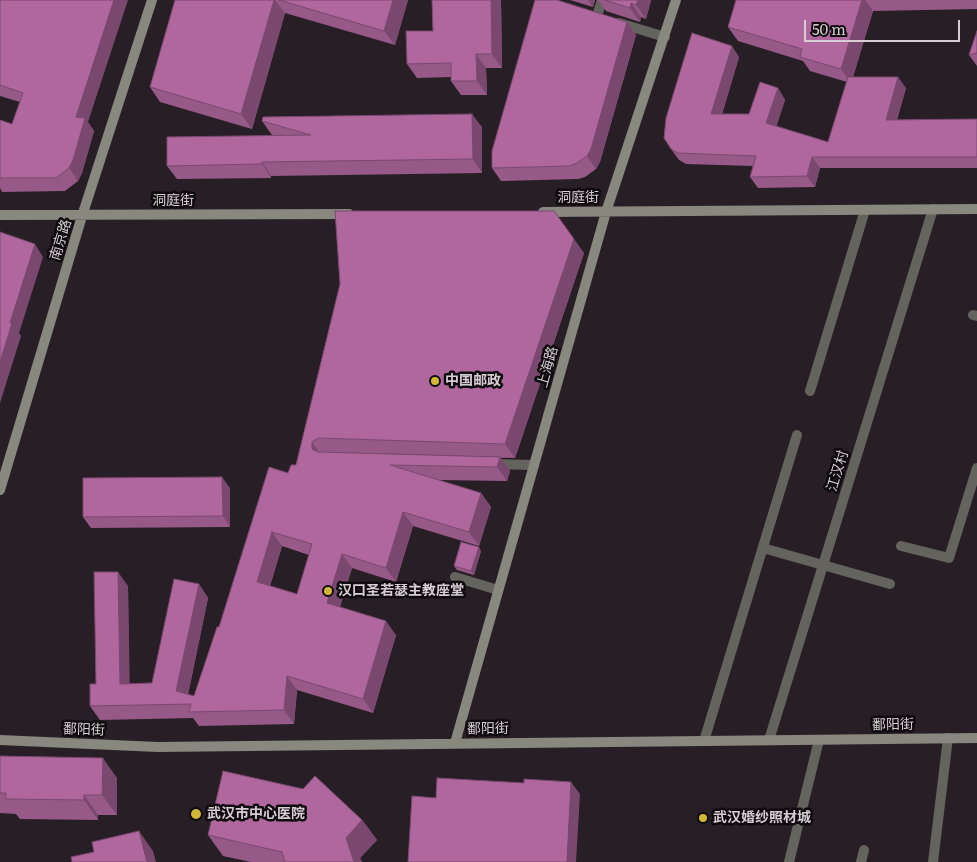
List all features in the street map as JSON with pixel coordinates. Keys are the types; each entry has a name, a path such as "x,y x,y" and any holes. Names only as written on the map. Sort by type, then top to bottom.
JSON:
{"street":[{"name":"南京路","path":"0,490 82,216 152,0"},
{"path":"602,0 593,14 665,37"},
{"name":"上海路","path":"455,743 606,212 676,0"},
{"name":"江汉村","path":"769,740 933,209"},
{"name":"洞庭街","path":"537,212 977,209"},
{"path":"810,391 865,210"},
{"name":"洞庭街","path":"0,215 359,214"},
{"path":"704,741 797,435"},
{"path":"483,464 534,465"},
{"path":"901,546 949,558 977,468"},
{"path":"763,548 890,584"},
{"path":"455,577 498,590"},
{"path":"933,862 948,738"},
{"name":"鄱阳街","path":"0,740 158,747 977,738"},
{"path":"789,862 819,740"},
{"path":"861,862 864,850"}],"building":[{"path":"0,0 114,0 76,117 85,118 73,160 69,168 56,178 0,178 0,120 12,124 23,93 0,85"},
{"path":"175,0 274,0 241,114 150,87"},
{"path":"279,0 393,0 384,31"},
{"path":"432,0 491,0 492,54 476,54 477,81 451,81 451,63 407,64 406,31 433,31"},
{"path":"535,0 557,0 627,22 591,149 587,156 569,166 492,168 492,151"},
{"path":"605,0 638,0 636,5 631,3 630,8"},
{"path":"736,0 862,0 841,69 800,57 802,49 728,27"},
{"path":"977,31 977,53 969,55"},
{"path":"692,33 732,46 711,114 749,114 760,82 778,88 766,123 828,142 848,77 898,77 886,120 977,119 977,157 812,157 807,176 750,177 756,156 678,153 671,149 664,138 666,118"},
{"path":"472,114 473,159 262,162 262,164 167,166 167,137 311,135 262,121 263,117"},
{"path":"335,211 554,211 574,239 505,444 318,438 312,442 312,449 318,452 500,457 497,467 390,465 481,493 469,532 403,512 386,568 342,554 327,603 386,621 363,699 287,676 284,710 189,712 191,704 90,706 90,684 96,684 94,572 118,572 120,684 152,683 174,579 199,584 176,691 194,696 217,627 219,627 269,467 288,473 291,465 296,465 340,284","holes":["272,532 312,544 297,594 257,582"]},
{"path":"0,232 35,244 10,323 12,323 0,362"},
{"path":"222,477 223,516 83,517 83,478"},
{"path":"461,542 479,547 471,571 454,566"},
{"path":"0,756 103,758 102,795 84,795 84,800 6,799 6,793 0,793"},
{"path":"223,771 303,789 315,776 362,820 346,838 354,862 285,862 282,852 208,835"},
{"path":"437,778 524,783 524,779 571,782 567,862 408,862 412,796 436,798"},
{"path":"139,831 147,862 72,862 71,857 94,852 92,842"}],"place":[{"name":"中国邮政","path":"435,381"},
{"name":"汉口圣若瑟主教座堂","path":"328,591"},
{"name":"武汉市中心医院","path":"196,814"},
{"name":"武汉婚纱照材城","path":"703,818"}]}
